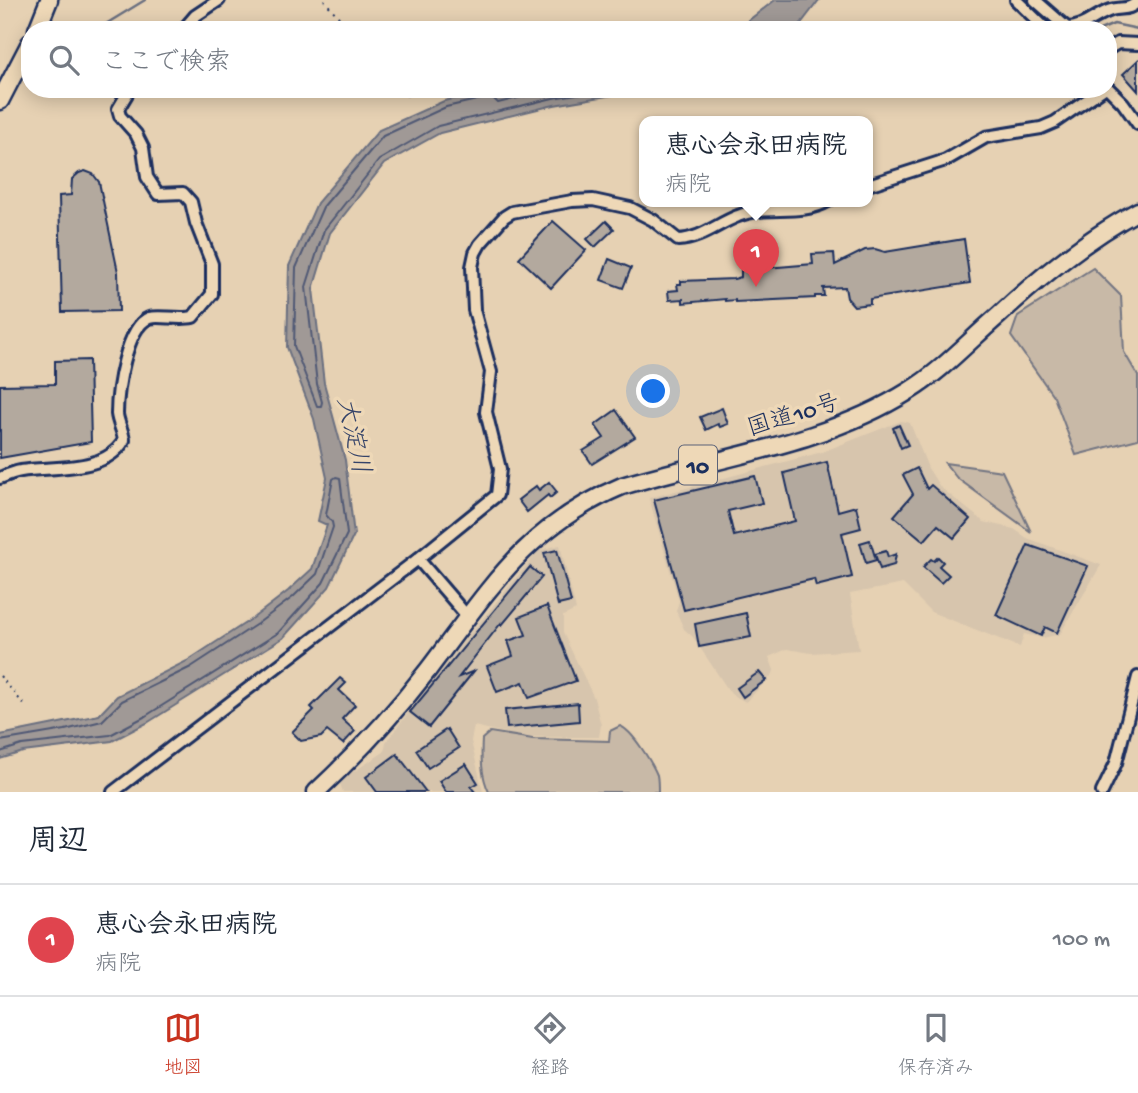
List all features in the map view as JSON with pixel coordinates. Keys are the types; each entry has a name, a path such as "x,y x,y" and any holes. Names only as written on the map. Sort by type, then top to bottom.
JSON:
{"highway":[{"path":"41,21 49,0"},
{"path":"0,101 21,60"},
{"name":"国道10号","path":"316,792 385,724 508,565 563,516 622,486 813,435 855,420 892,401 935,373 1061,261 1109,226 1138,211"}],"street":[{"path":"191,21 219,0"},
{"path":"1016,0 1038,21"},
{"path":"1035,0 1059,21"},
{"path":"1088,21 1109,10 1132,8 1138,1"},
{"path":"1117,44 1138,44"},
{"path":"0,478 18,471 80,464 110,456 124,440 117,416 119,393 130,339 136,327 148,318 156,316 171,319 193,317 212,293 212,264 191,202 183,193 158,194 147,177 144,148 120,116 118,109 125,98"},
{"path":"873,184 936,164 986,137 1041,128 1092,98"},
{"path":"1117,98 1138,124"},
{"path":"113,792 492,501 500,486 498,457 486,412 491,372 475,321 472,267 480,244 505,217 522,209 593,200 630,208 653,220 678,240 690,240 738,215 816,207"},
{"path":"418,559 467,616"},
{"path":"1102,792 1116,763 1138,677"}],"path":[{"path":"324,0 342,21"},
{"path":"0,676 26,707"}],"shaded area":[{"path":"1093,268 1121,296 1124,352 1138,376 1138,439 1076,455 1054,397 1011,336 1018,316"},
{"path":"901,421 910,423 928,468 940,487 984,522 1014,529 1027,538 1101,565 1060,634 1043,638 1024,634 1020,647 931,612 903,584 850,594 859,650 811,653 787,649 769,657 773,674 746,702 731,694 693,637 684,629 676,611 679,601 649,498 822,452"},
{"path":"945,463 1002,471 1031,532 957,478"},
{"path":"560,545 576,610 563,616 563,633 594,698 601,725 599,737 522,737 474,726 471,741 483,792 343,792 339,781 384,752 386,742 449,659 539,550"},
{"path":"620,726 636,740 651,763 657,775 658,792 489,792 486,786 482,739 490,732 533,739 609,741 610,731"}],"water":[{"path":"775,0 819,0 803,21 748,21"},
{"path":"456,98 595,98 554,105 440,133 384,164 330,233 313,289 324,383 345,460 354,535 329,587 283,638 147,723 112,741 23,752 0,759 0,735 99,715 117,696 187,661 253,618 312,569 327,525 318,521 327,478 314,419 287,347 289,266 317,203 379,130"}],"building":[{"path":"1138,60 1138,91 1123,74"},
{"path":"85,171 93,174 99,182 118,272 119,311 62,312 59,196 71,195 72,179"},
{"path":"553,221 586,250 551,288 519,258"},
{"path":"606,221 614,229 595,247 587,239"},
{"path":"964,239 970,283 870,299 870,304 854,306 847,298 845,287 823,288 824,296 815,298 735,302 725,299 683,303 683,299 669,300 668,291 678,290 677,284 681,284 681,281 734,279 741,277 741,270 813,264 812,254 834,253 835,265 865,250 885,252"},
{"path":"609,259 631,268 623,288 601,280"},
{"path":"89,360 91,442 0,458 0,385 55,384 55,361"},
{"path":"722,408 728,424 720,427 718,424 706,430 700,417"},
{"path":"616,410 635,437 592,464 583,451 604,438 595,425"},
{"path":"899,425 908,445 901,448 893,428"},
{"path":"827,462 838,511 856,506 861,528 842,533 852,577 816,586 814,579 684,610 654,500 755,476 762,503 728,511 734,536 795,521 784,473"},
{"path":"917,468 927,489 931,485 970,519 954,538 938,525 924,541 894,516 913,494 903,475"},
{"path":"549,482 557,492 550,498 548,495 527,512 518,500 536,486 539,490"},
{"path":"870,540 876,560 866,563 860,543"},
{"path":"1028,545 1088,566 1057,633 1045,627 1041,636 996,615"},
{"path":"557,550 571,602 558,605 544,553"},
{"path":"886,551 888,557 896,554 894,565 880,569 875,554"},
{"path":"938,557 943,562 939,566 949,575 941,583 923,567 931,559 934,561"},
{"path":"530,567 542,577 502,625 501,623 459,677 474,671 429,727 410,712"},
{"path":"547,606 576,681 529,698 523,682 497,692 487,666 513,656 508,641 526,635 519,617"},
{"path":"746,613 751,637 699,647 695,624"},
{"path":"759,672 766,680 743,697 737,688"},
{"path":"340,678 346,683 339,690 355,705 342,719 355,731 343,744 327,731 321,737 301,741 292,732 314,710 311,707"},
{"path":"578,703 579,721 507,728 505,710"},
{"path":"447,729 459,748 428,768 416,750"},
{"path":"397,754 426,792 377,792 366,777"},
{"path":"466,764 478,783 471,787 475,792 446,792 439,781"}],"waterway":[{"path":"111,21 145,0"},
{"path":"1117,25 1138,29"}],"place":[{"name":"恵心会永田病院","path":"756,287"}],"water label":[{"name":"大淀川","path":"355,435"}]}
